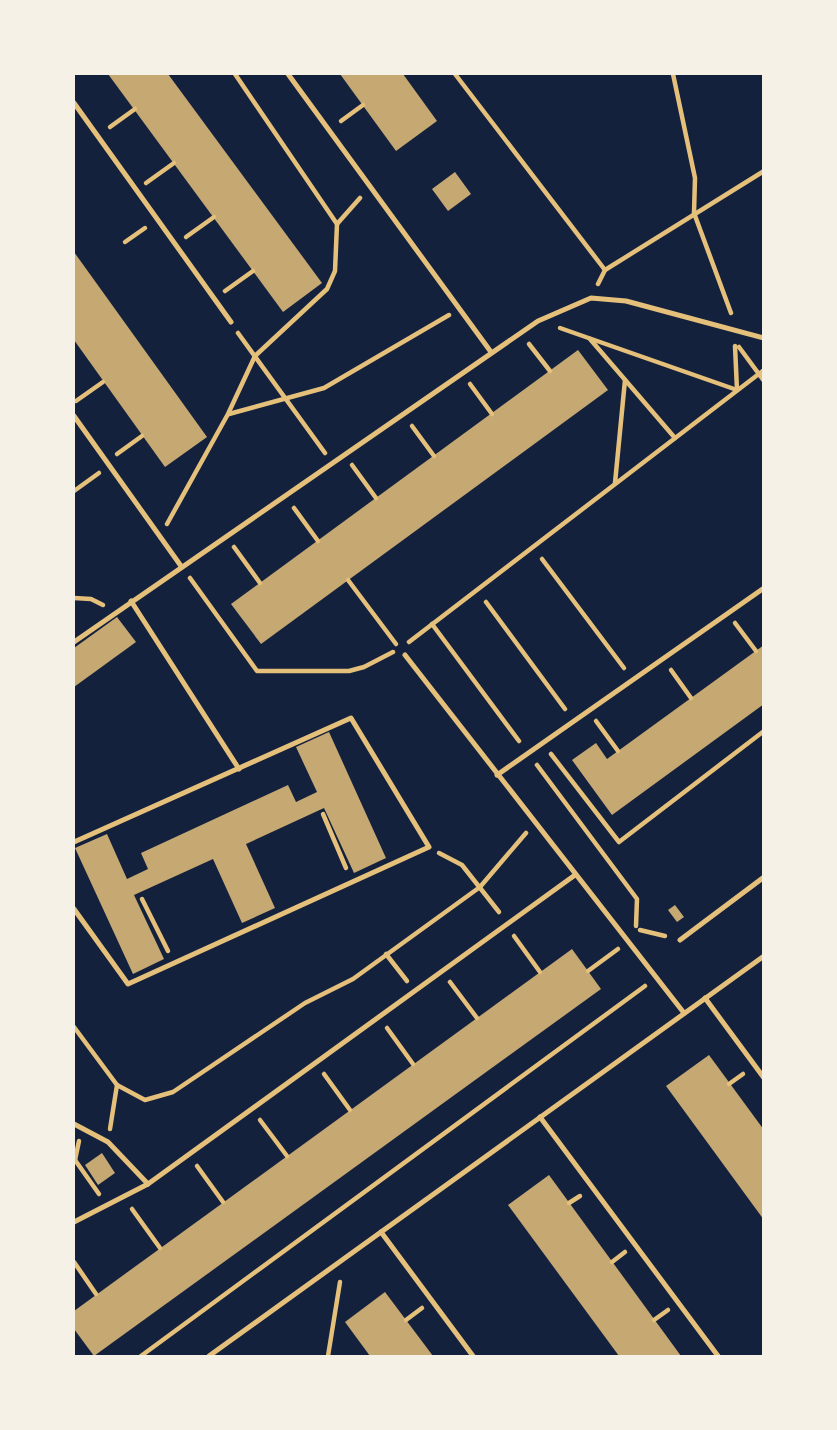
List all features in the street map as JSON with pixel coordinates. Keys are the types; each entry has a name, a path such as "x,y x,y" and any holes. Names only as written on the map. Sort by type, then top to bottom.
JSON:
{"lane":[{"path":"288,74 491,352"},
{"path":"74,103 231,322"},
{"path":"74,642 538,320 591,298 626,301 764,338"},
{"path":"74,416 181,566"},
{"path":"497,775 764,588"},
{"path":"131,601 239,769"},
{"path":"405,655 534,824 575,875 594,893 684,1013"},
{"path":"74,842 351,718 429,847 353,884 128,984 74,909"},
{"path":"74,1222 148,1184 575,875"},
{"path":"680,940 764,877"},
{"path":"212,1356 764,956"},
{"path":"705,998 764,1078"},
{"path":"540,1117 718,1356"},
{"path":"74,1124 108,1142 148,1184"},
{"path":"381,1232 473,1356"}],"path":[{"path":"159,536 228,414 255,356 327,289 335,271 337,224 235,74"},
{"path":"455,74 605,270"},
{"path":"673,74 695,178 694,213 734,320 734,332"},
{"path":"329,130 363,105"},
{"path":"97,136 135,109"},
{"path":"136,190 174,163"},
{"path":"591,298 605,270 764,171"},
{"path":"337,224 370,187"},
{"path":"175,245 214,217"},
{"path":"125,242 148,226"},
{"path":"214,299 253,271"},
{"path":"228,414 287,401 324,388 459,309"},
{"path":"538,320 737,390"},
{"path":"231,322 331,463"},
{"path":"521,332 550,371"},
{"path":"589,339 675,438"},
{"path":"737,390 735,341 761,372 764,381"},
{"path":"181,566 257,671 349,671 365,667 400,649 761,372"},
{"path":"462,373 492,414"},
{"path":"614,484 625,380"},
{"path":"74,403 103,382"},
{"path":"403,414 434,456"},
{"path":"106,462 142,436"},
{"path":"344,454 376,498"},
{"path":"74,491 84,484"},
{"path":"285,495 318,541"},
{"path":"226,536 260,583"},
{"path":"542,559 633,680"},
{"path":"348,580 400,649"},
{"path":"74,598 91,599 116,612"},
{"path":"486,602 574,721"},
{"path":"728,613 755,650"},
{"path":"432,624 637,899 636,929 680,940"},
{"path":"663,659 691,698"},
{"path":"588,710 618,751"},
{"path":"543,743 619,842 764,731"},
{"path":"323,814 353,884"},
{"path":"74,1027 117,1085 145,1100 173,1092 305,1003 353,979 480,887 534,824"},
{"path":"429,847 462,866 540,972"},
{"path":"142,899 174,965"},
{"path":"386,954 415,992"},
{"path":"587,971 598,963"},
{"path":"443,971 477,1018"},
{"path":"141,1356 657,977"},
{"path":"379,1018 413,1064"},
{"path":"316,1063 350,1110"},
{"path":"108,1142 117,1085"},
{"path":"252,1109 287,1156"},
{"path":"189,1155 223,1202"},
{"path":"75,1160 107,1204"},
{"path":"123,1196 160,1248"},
{"path":"328,1356 343,1260"},
{"path":"74,1262 96,1294"}],"building":[{"path":"108,74 168,74 322,283 283,312"},
{"path":"340,74 403,74 437,121 396,151"},
{"path":"455,172 471,194 448,211 432,189"},
{"path":"74,252 207,437 165,467 74,340"},
{"path":"578,350 608,390 261,644 231,604"},
{"path":"117,617 136,642 74,687 74,648"},
{"path":"764,645 764,704 612,815 572,760 596,743 607,759"},
{"path":"329,732 386,858 354,873 324,808 246,844 275,908 242,923 213,859 134,895 164,959 133,974 75,848 107,834 127,879 148,869 141,853 288,785 296,802 317,792 296,747"},
{"path":"675,905 684,917 677,922 668,910"},
{"path":"572,949 601,989 94,1356 74,1329 74,1311"},
{"path":"709,1055 764,1130 764,1220 666,1086"},
{"path":"102,1153 115,1173 98,1185 85,1165"},
{"path":"549,1175 681,1356 619,1356 508,1205"},
{"path":"385,1292 433,1356 370,1356 345,1322"}]}
